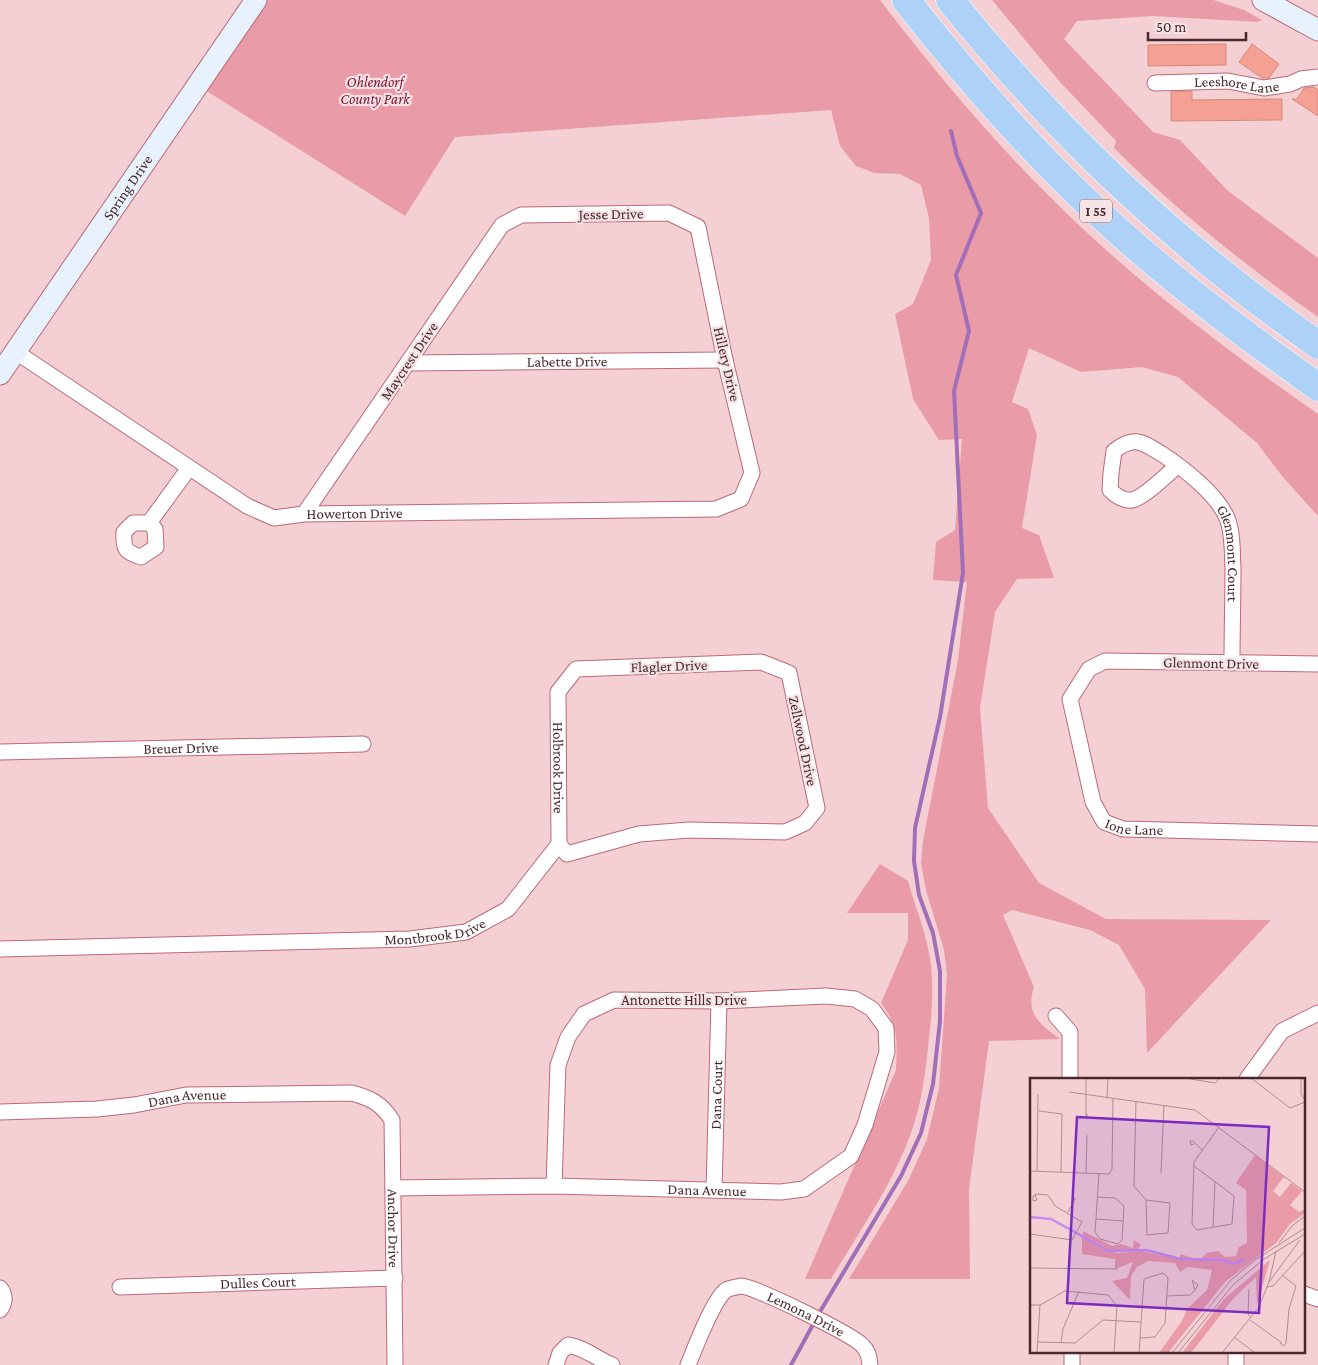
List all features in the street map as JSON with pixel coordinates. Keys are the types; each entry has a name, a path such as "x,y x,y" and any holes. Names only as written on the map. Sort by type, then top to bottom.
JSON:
{"highway":[{"name":"I 55","path":"906,0 992,105 1094,209 1205,304 1318,387"},
{"name":"I 55","path":"950,0 1029,93 1130,195 1184,243 1318,345"}],"street":[{"name":"Spring Drive","path":"0,374 256,0"},
{"path":"1263,0 1318,30"},
{"name":"Leeshore Lane","path":"1155,83 1228,81 1264,88 1290,84 1301,78 1318,77"},
{"name":"Jesse Drive","path":"521,215 669,213 698,228"},
{"name":"Maycrest Drive","path":"304,514 502,225 521,215"},
{"name":"Hillery Drive","path":"698,228 752,473 741,499"},
{"name":"Howerton Drive","path":"16,352 188,468 248,506 274,518 304,514 716,509 741,499"},
{"name":"Labette Drive","path":"408,363 726,360"},
{"name":"Glenmont Court","path":"1177,466 1138,498 1130,501 1117,497 1110,490 1110,473 1114,451 1125,442 1141,442 1177,466 1213,495 1227,518 1232,542 1232,663"},
{"path":"148,523 188,468"},
{"name":"Glenmont Drive","path":"1105,661 1318,664"},
{"name":"Ione Lane","path":"1105,661 1088,669 1070,699 1093,802 1104,822 1123,829 1318,834"},
{"name":"Flagler Drive","path":"558,692 576,669 761,662 789,673"},
{"name":"Zellwood Drive","path":"559,844 567,854 639,834 689,830 785,832 805,823 816,808 789,673"},
{"name":"Holbrook Drive","path":"558,692 559,844"},
{"name":"Breuer Drive","path":"0,752 363,744"},
{"name":"Montbrook Drive","path":"0,949 410,939 466,932 508,909 559,844"},
{"name":"Antonette Hills Drive","path":"554,1186 558,1065 568,1037 584,1014 614,1000 719,1001 826,996 855,999 872,1009"},
{"name":"Dana Court","path":"714,1190 719,1001"},
{"name":"Dana Avenue","path":"393,1188 554,1186 781,1192 804,1188 851,1156 865,1125 887,1052 886,1028 872,1009"},
{"path":"1248,1078 1282,1031 1318,1013"},
{"path":"1056,1016 1070,1032 1070,1078"},
{"name":"Dana Avenue","path":"0,1112 96,1110 186,1095 352,1093 372,1099"},
{"name":"Anchor Drive","path":"372,1099 387,1112 392,1120 395,1365"},
{"name":"Dulles Court","path":"120,1288 395,1278"},
{"name":"Lemona Drive","path":"688,1365 713,1308 727,1290 742,1286 783,1302 844,1332 861,1344 869,1355 870,1365"},
{"path":"0,1288 3,1291 5,1301 0,1310"},
{"path":"1306,1295 1318,1299"},
{"path":"556,1365 560,1353 568,1345 582,1347 601,1363"},
{"path":"1072,1352 1072,1365"},
{"path":"1236,1352 1236,1365"}],"green space":[{"name":"Ohlendorf County Park","path":"265,0 880,0 921,53 986,130 1086,232 1182,314 1318,414 1318,516 1282,476 1257,443 1178,377 1142,367 1081,372 1029,348 1012,402 1028,409 1037,435 1022,528 1039,535 1054,578 1017,579 995,612 980,708 988,808 1039,883 1106,919 1271,920 1147,1053 1145,989 1119,945 1090,930 1012,910 1003,915 1034,987 1031,1005 1033,1012 1046,1028 1060,1039 989,1041 969,1189 970,1279 849,1279 909,1179 927,1139 939,1088 947,974 944,950 926,890 921,863 923,841 958,660 967,582 933,580 936,542 955,530 962,439 939,440 913,399 895,314 913,304 931,260 929,218 921,185 900,174 874,173 856,166 840,146 831,110 455,137 405,216 205,90"},
{"path":"992,0 1213,0 1244,10 1262,20 1258,22 1153,16 1077,21 1064,39 1153,132 1180,140 1228,191 1318,258 1318,317 1212,237 1114,148 1116,141 1060,82"},
{"path":"880,864 908,881 930,958 932,1008 922,1092 914,1124 898,1165 877,1204 831,1279 805,1279 896,1070 896,1035 891,1019 881,1003 908,940 908,913 847,913"}],"building":[{"path":"1226,44 1226,65 1148,66 1148,45"},
{"path":"1252,44 1279,64 1269,78 1262,78 1239,62"},
{"path":"1314,87 1318,90 1318,116 1292,99 1297,99 1304,88"},
{"path":"1192,91 1192,100 1282,99 1282,120 1171,121 1171,92"}],"waterway":[{"path":"818,1315 901,1176 921,1133 933,1084 940,1021 940,971 933,933 919,895 914,861 915,828 940,717 963,573 954,391 969,331 956,275 981,213 957,156 951,131"},
{"path":"791,1365 815,1321"}]}
